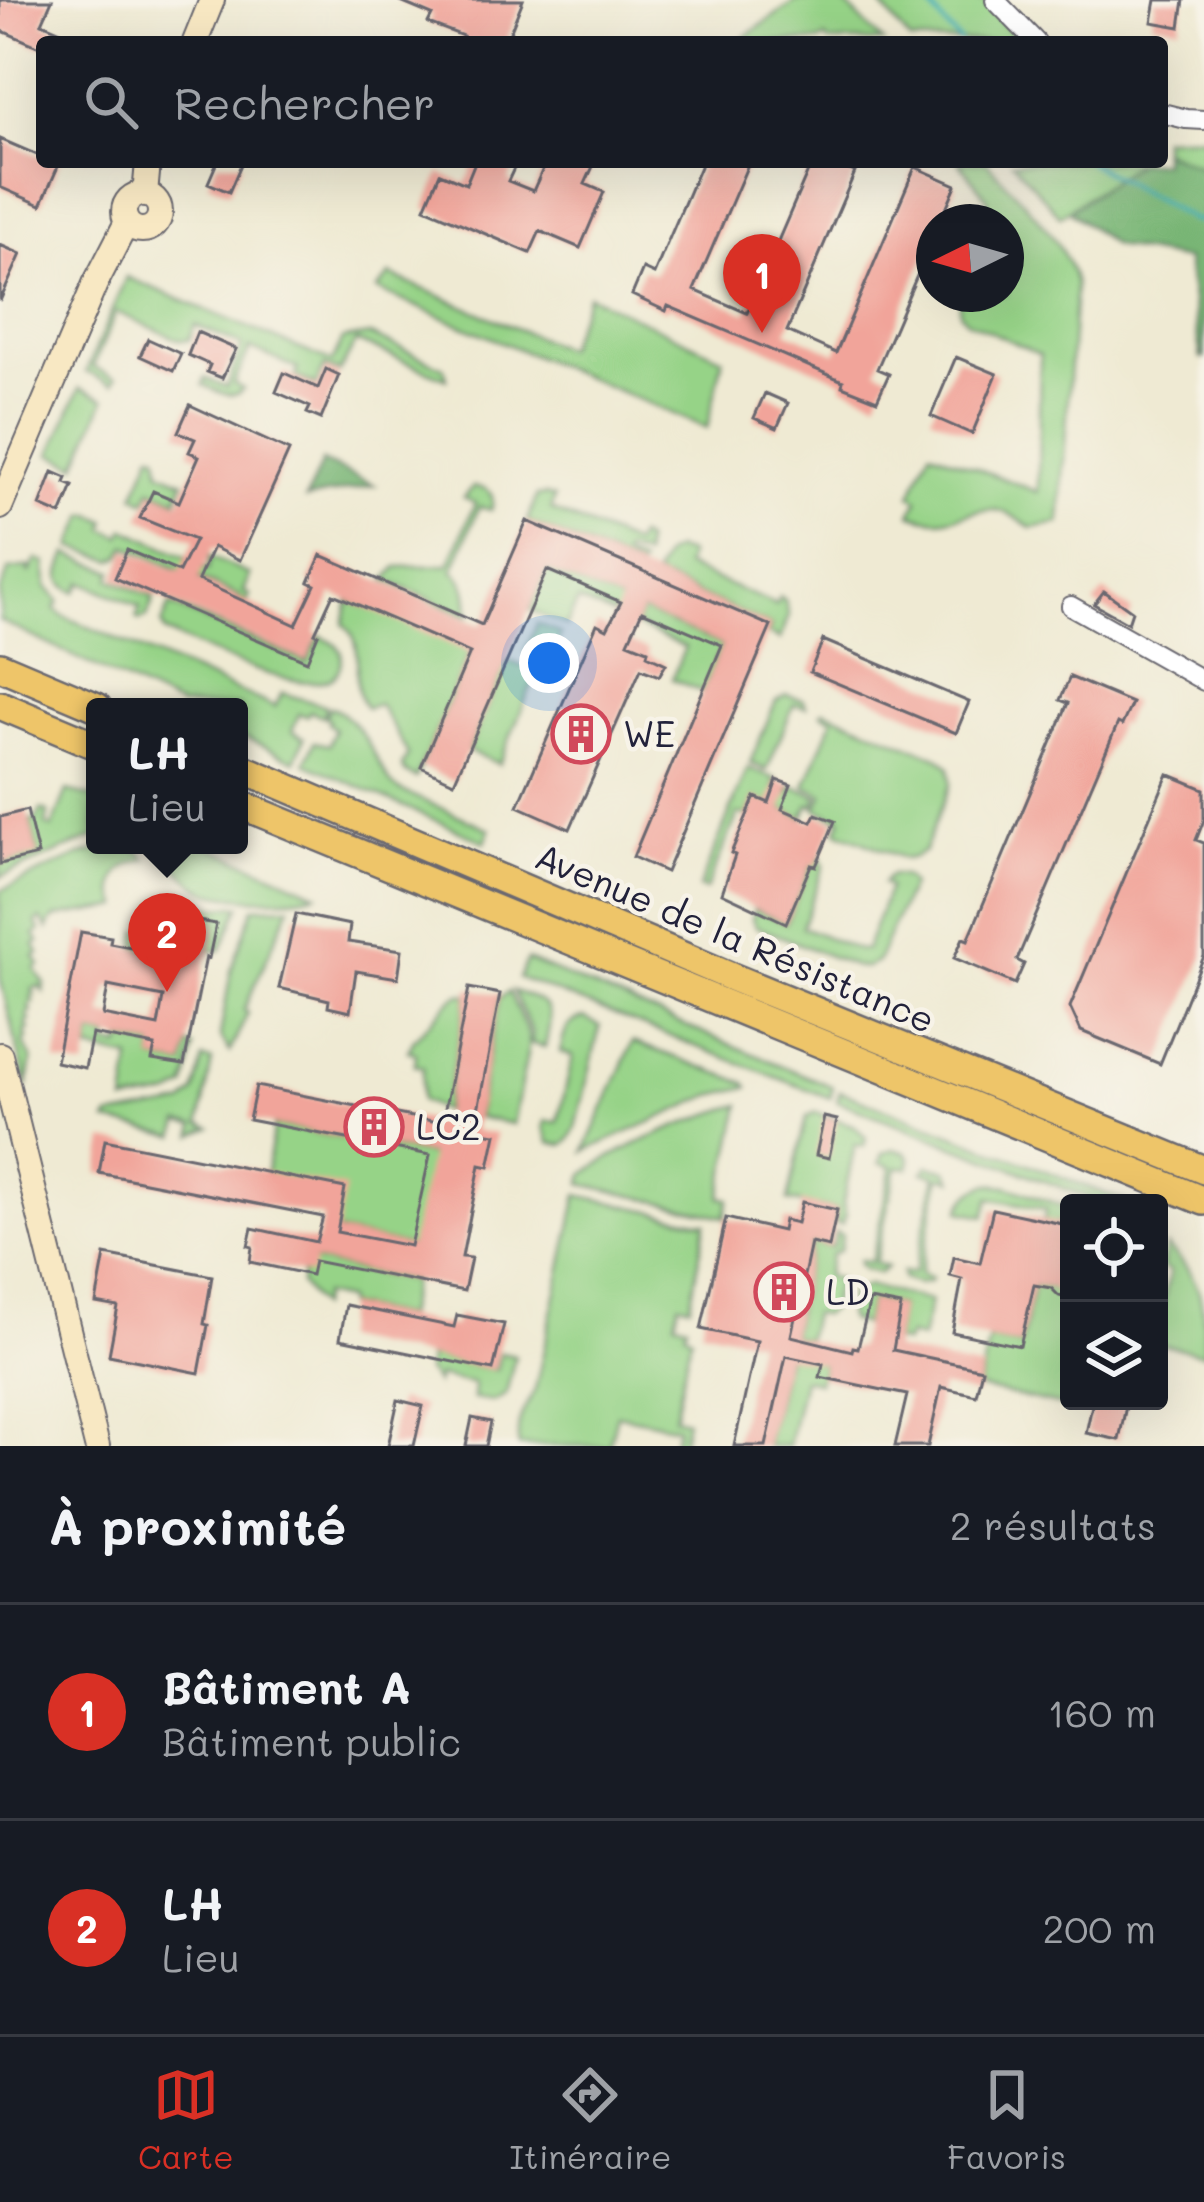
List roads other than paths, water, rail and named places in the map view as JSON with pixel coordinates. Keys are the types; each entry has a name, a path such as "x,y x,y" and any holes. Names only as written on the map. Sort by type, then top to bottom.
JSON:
{"main road":[{"path":"0,666 86,702"},
{"path":"0,705 86,741"},
{"name":"Avenue de la Résistance","path":"248,771 734,978 1204,1170"},
{"name":"Avenue de la Résistance","path":"248,808 1204,1201"}],"street":[{"path":"197,36 212,0"},
{"path":"994,0 1030,36"},
{"path":"1168,114 1204,120"},
{"path":"0,507 95,284 128,222 124,209 132,198 145,195 147,168"},
{"path":"1071,606 1204,682"},
{"path":"0,1055 97,1446"}],"waterway":[{"path":"924,0 955,36"},
{"path":"1099,168 1192,220 1204,222"}],"place":[{"name":"Bâtiment A","path":"762,333"},
{"name":"WE","path":"581,734"},
{"name":"LH","path":"167,992"},
{"name":"LC2","path":"374,1127"},
{"name":"LD","path":"784,1292"}]}
